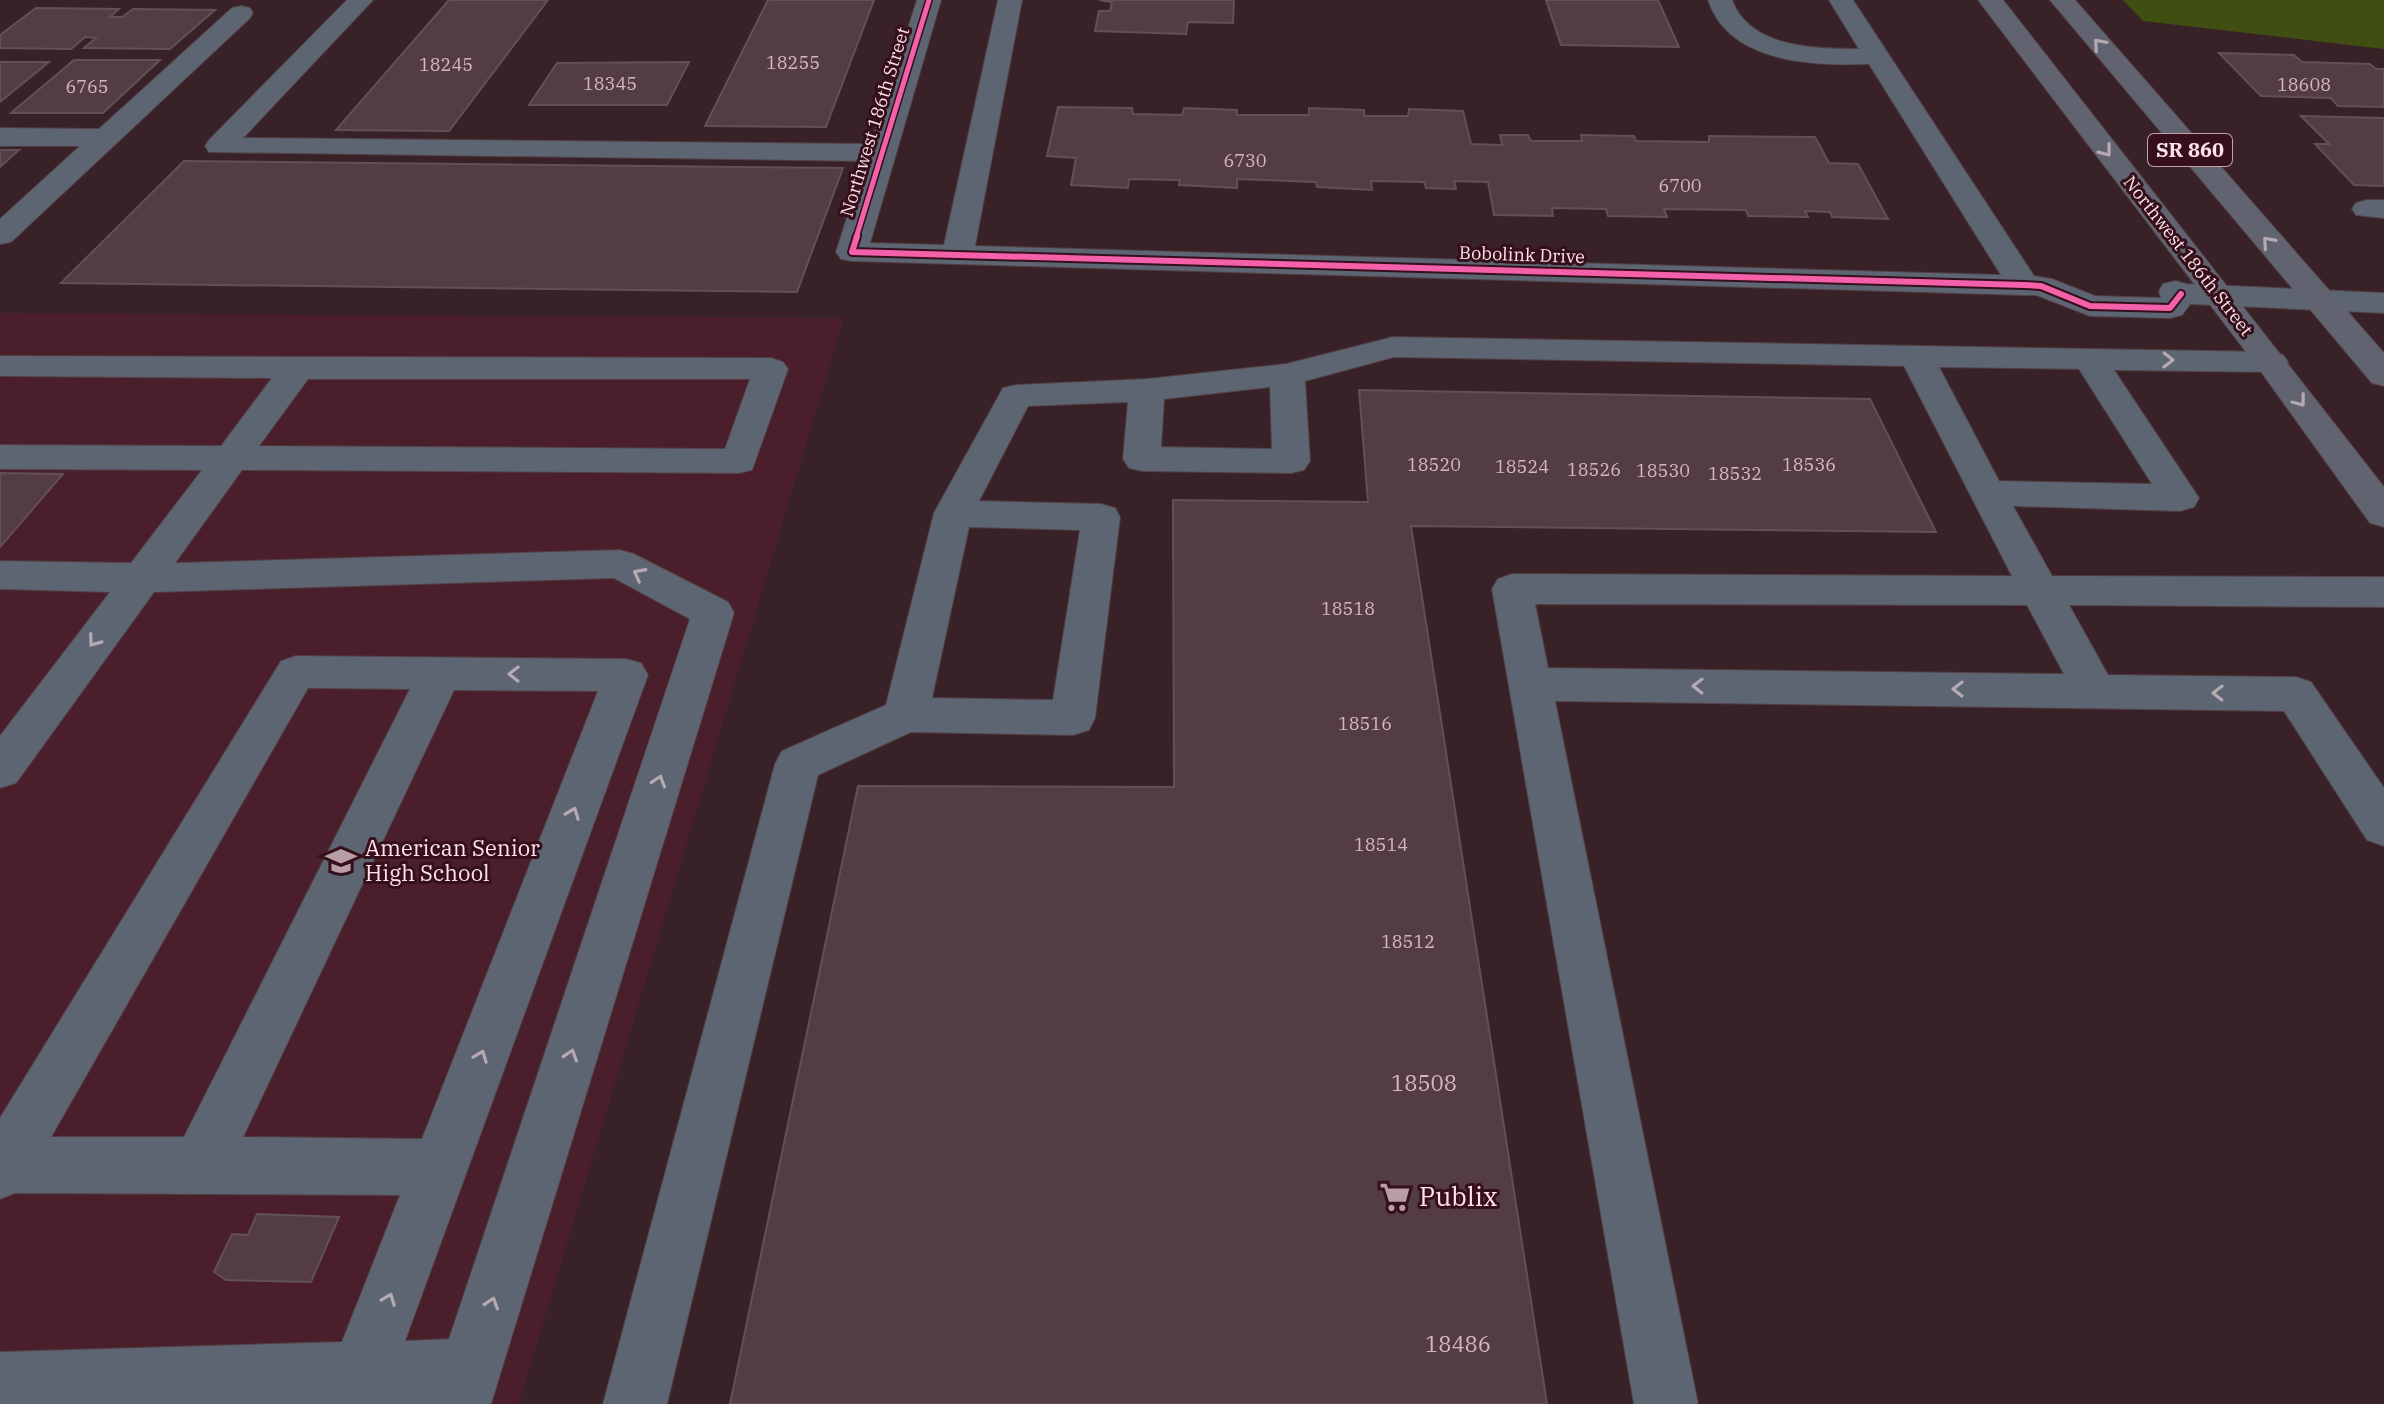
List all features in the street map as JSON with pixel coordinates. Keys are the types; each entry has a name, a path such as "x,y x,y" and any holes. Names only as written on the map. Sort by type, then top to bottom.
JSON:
{"main road":[{"name":"Northwest 186th Street","path":"1990,0 2271,362 2384,514"},
{"name":"SR 860","path":"2062,0 2384,375"}],"street":[{"path":"361,0 219,146 882,153"},
{"name":"Northwest 186th Street","path":"852,252 929,0"},
{"path":"957,256 1010,0"},
{"path":"1720,0 1721,13 1733,26 1753,39 1780,49 1846,59 1876,56"},
{"path":"1841,0 2032,286"},
{"path":"0,235 241,13"},
{"path":"0,137 106,138"},
{"name":"Bobolink Drive","path":"852,252 2032,286 2090,306 2170,308 2181,294"},
{"name":"Bobolink Drive","path":"2032,286 2067,275 2098,276"},
{"name":"Bobolink Drive","path":"2146,277 2181,294 2384,303"},
{"path":"906,715 953,513 1016,396 1147,390 1287,375 1393,347 2271,362"},
{"path":"1916,356 1986,493 2095,691"},
{"path":"1986,493 2180,498 2090,359"},
{"path":"0,366 771,369 739,461 0,457"},
{"path":"0,770 298,368"},
{"path":"1147,390 1142,459 1291,461 1287,375"},
{"path":"635,1404 798,764 906,715 1073,718 1101,517 953,513"},
{"path":"0,575 140,578 620,564 713,613 465,1387 362,1372 133,1392 0,1383"},
{"path":"1666,1404 1512,589 2384,592"},
{"path":"2,1168 296,672 626,675 362,1372"},
{"path":"200,1165 440,673"},
{"path":"1530,684 2296,694 2384,826"},
{"path":"2,1168 200,1165 439,1167"}],"shaded area":[{"name":"American Senior High School","path":"0,313 844,318 519,1404 0,1404"}],"green space":[{"path":"2123,0 2384,0 2384,49 2143,21"}],"building":[{"path":"449,0 548,0 449,131 336,130"},
{"path":"768,0 874,0 826,127 705,126"},
{"path":"1099,0 1234,0 1233,23 1188,22 1186,34 1095,31 1099,11 1110,11 1112,2"},
{"path":"1546,0 1658,0 1679,47 1561,45"},
{"path":"36,8 119,9 110,17 122,17 133,9 215,10 170,49 84,48 96,38 85,37 71,49 0,48 0,35"},
{"path":"2219,53 2294,55 2302,62 2370,64 2376,69 2384,69 2384,107 2338,106 2331,98 2261,96"},
{"path":"74,60 160,60 103,113 11,113"},
{"path":"0,62 49,62 0,102"},
{"path":"689,62 667,105 529,105 557,63"},
{"path":"1058,107 1132,108 1133,114 1182,115 1184,108 1237,110 1237,115 1309,115 1309,108 1364,110 1364,116 1408,116 1409,109 1463,111 1471,144 1502,145 1500,135 1528,135 1531,141 1582,141 1581,135 1634,136 1636,141 1709,142 1709,136 1815,137 1829,163 1858,164 1888,219 1832,217 1830,212 1805,211 1808,217 1748,216 1746,210 1664,209 1667,217 1608,216 1606,209 1552,208 1553,216 1494,215 1488,182 1454,181 1456,189 1426,188 1424,182 1371,181 1372,190 1317,187 1316,182 1237,179 1237,188 1179,185 1180,180 1129,179 1128,188 1071,185 1076,158 1047,156"},
{"path":"2301,116 2384,118 2384,186 2354,185 2315,144 2329,144"},
{"path":"0,150 19,150 0,167"},
{"path":"184,161 843,168 797,292 61,283"},
{"path":"1359,390 1870,399 1936,532 1411,526 1547,1404 730,1404 858,786 1174,787 1173,500 1368,502"},
{"path":"0,473 63,474 0,547"},
{"path":"257,1214 339,1217 311,1282 226,1280 214,1272 232,1234 248,1235"}],"cycle path":[{"path":"929,0 852,252 2024,285 2041,286 2090,306 2170,308 2181,294"}],"place":[{"name":"American Senior High School","path":"341,861"},
{"name":"Publix","path":"1395,1197"}]}
